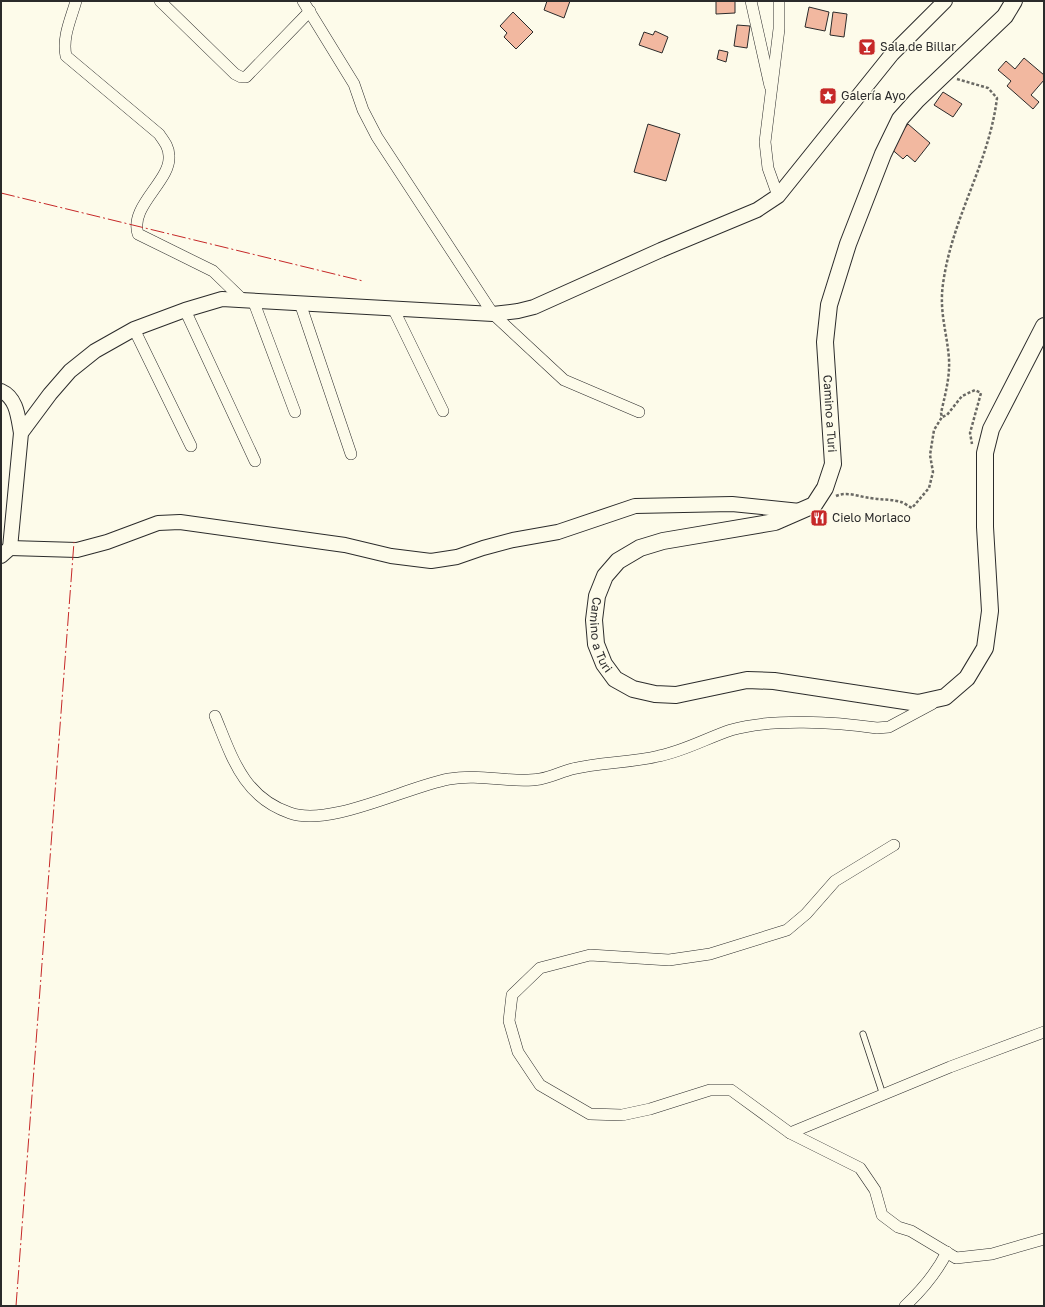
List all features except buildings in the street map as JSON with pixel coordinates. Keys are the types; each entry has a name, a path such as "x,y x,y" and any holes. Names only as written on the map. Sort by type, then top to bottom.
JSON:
{"main road":[{"name":"Camino a Turi","path":"1014,1 1005,16 917,100 900,119 883,154 848,244 829,305 825,342 834,464 825,488 814,506 775,522 662,541 640,548 618,561 605,576 597,596 594,620 596,644 604,664 615,679 634,689 655,694 676,695 747,680 774,681 918,703 945,697 967,678 985,648 990,611 985,520 985,453 991,429 1044,326"}],"street":[{"path":"76,1 64,46 66,56 159,134 166,144 170,157 137,218 136,227 138,234 213,271 247,299 295,412"},
{"path":"160,1 235,74 241,78 246,77 310,11"},
{"path":"303,1 354,84 363,110 377,137 493,314 564,380 639,412"},
{"path":"751,1 772,94"},
{"path":"778,196 768,168 765,142 779,29 779,1"},
{"path":"21,433 70,371 95,351 134,329 185,310 222,299 247,299 493,314 518,311 534,307 661,250 757,210 778,196 892,54 945,1"},
{"path":"300,303 351,454"},
{"path":"393,308 443,411"},
{"path":"185,310 254,461"},
{"path":"134,329 191,446"},
{"path":"1,391 8,394 15,404 21,433 5,552 77,550 107,542 158,523 180,522 345,545 391,556 431,561 457,557 513,540 558,532 635,506 732,504 800,511"},
{"path":"215,716 239,772 250,787 277,808 292,814 316,817 345,810 448,779 469,776 527,780 540,779 572,769 660,756 732,730 755,726 781,723 877,728 889,727 945,697"},
{"path":"894,845 835,881 806,914 787,930 710,954 669,960 590,955 540,968 512,995 509,1021 518,1052 540,1085 590,1114 622,1115 650,1109 710,1090 731,1090 790,1133 860,1168 875,1190 882,1215 898,1227 910,1231 956,1258 992,1254 1044,1239"},
{"path":"790,1133 1044,1032"},
{"path":"905,1306 924,1287 939,1268 947,1252"}],"lane":[{"path":"863,1034 883,1095"}],"path":[{"path":"942,418 941,413 949,380 949,360 941,315 943,284 957,223 987,149 994,123 997,98 988,88 972,82 943,76"},
{"path":"834,497 840,495 861,495 870,498 888,498 912,508 928,488 934,472 930,455 934,430 942,418 947,415 962,396 975,390 981,393 970,433 973,449"}],"power":[{"path":"1,193 363,281"},
{"path":"16,1306 74,542"}],"place":[{"name":"Sala de Billar","path":"867,47"},
{"name":"Galería Ayo","path":"828,96"},
{"name":"Cielo Morlaco","path":"819,518"}]}
